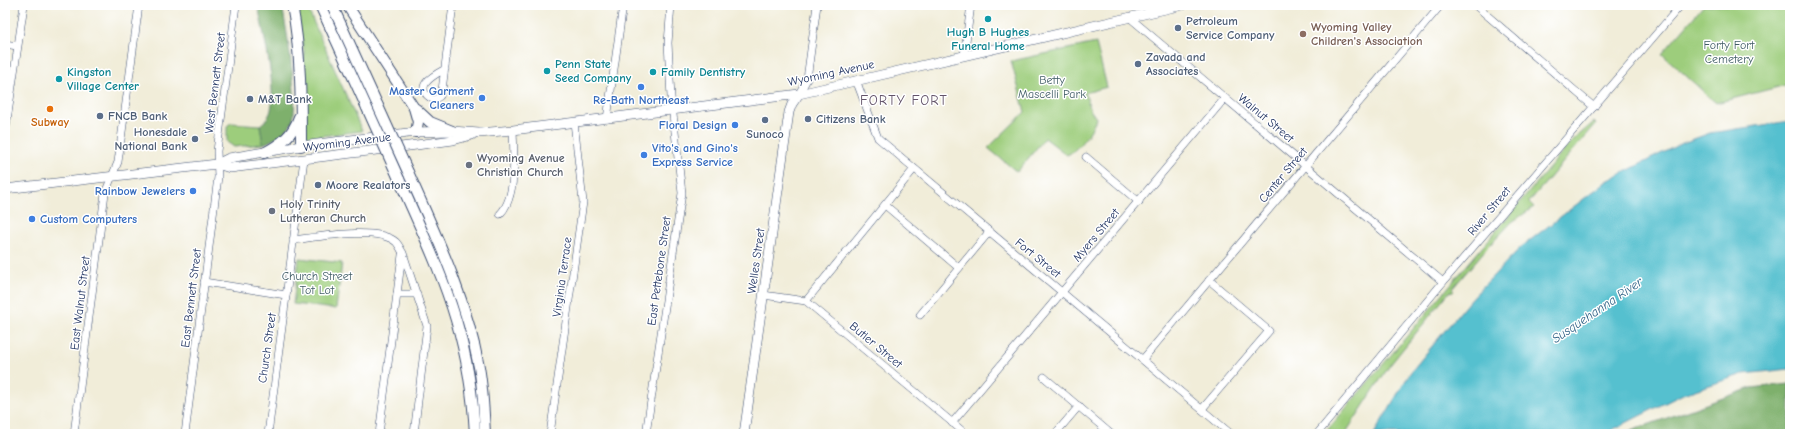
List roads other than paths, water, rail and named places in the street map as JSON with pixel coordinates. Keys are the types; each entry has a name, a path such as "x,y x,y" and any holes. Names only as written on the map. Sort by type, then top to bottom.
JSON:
{"highway":[{"path":"292,5 299,53 301,146"},
{"path":"320,5 368,108 441,278 456,320 467,366 475,434"},
{"path":"332,5 408,172 446,260 468,322 479,367 485,434"},
{"path":"347,5 414,108 418,118 416,132"},
{"path":"414,108 430,122 452,131"},
{"path":"264,153 281,144 288,137 295,127 301,113"}],"main road":[{"name":"Wyoming Avenue","path":"5,189 217,164 229,158 301,146 416,132 452,131 479,133 513,130 800,94 1183,5"},
{"name":"Welles Street","path":"744,434 789,112 792,104 800,94"},
{"path":"409,146 416,132"},
{"name":"Wyoming Avenue","path":"217,164 230,168 454,140 479,133"},
{"name":"Church Street","path":"301,146 304,159"}],"street":[{"path":"5,134 24,5"},
{"name":"East Walnut Street","path":"74,434 105,193 118,160 139,5"},
{"name":"West Bennett Street","path":"217,164 217,151 236,5"},
{"path":"445,69 453,5"},
{"path":"607,119 623,5"},
{"name":"East Pettebone Street","path":"646,434 682,193 667,35 671,5"},
{"path":"800,94 807,80 817,5"},
{"path":"964,56 971,5"},
{"name":"Center Street","path":"1143,359 1441,5"},
{"path":"1475,5 1594,106"},
{"name":"River Street","path":"1317,434 1443,282 1681,5"},
{"name":"Walnut Street","path":"1129,17 1443,282"},
{"path":"5,44 17,46"},
{"name":"Fort Street","path":"856,80 878,138 914,170 1143,359 1231,434"},
{"name":"Myers Street","path":"952,423 1225,98"},
{"name":"Virginia Terrace","path":"550,434 583,209 583,196 574,122"},
{"path":"500,214 507,207 509,198 513,158 513,130"},
{"path":"1086,157 1139,202"},
{"name":"Church Street","path":"268,434 304,159"},
{"name":"East Bennett Street","path":"185,434 218,178 217,164"},
{"path":"763,295 806,301 914,170"},
{"path":"885,205 959,268"},
{"path":"920,315 989,232"},
{"path":"293,240 367,233 382,236 397,242 403,253 427,326 414,434"},
{"path":"380,434 403,253"},
{"path":"1202,409 1269,331 1209,280"},
{"path":"204,282 286,295"},
{"path":"397,294 417,294"},
{"name":"Butler Street","path":"806,301 966,434"},
{"path":"1044,377 1111,434"},
{"path":"1055,434 1079,406"}],"water":[{"name":"Susquehanna River","path":"1790,121 1790,369 1743,374 1683,394 1604,434 1374,434 1410,373 1470,300 1520,248 1607,181 1680,144 1710,133"}],"place":[{"name":"Hugh B Hughes Funeral Home","path":"988,19"},
{"name":"Petroleum Service Company","path":"1178,28"},
{"name":"Wyoming Valley Children's Association","path":"1303,34"},
{"name":"Zavada and Associates","path":"1138,64"},
{"name":"Penn State Seed Company","path":"547,71"},
{"name":"Family Dentistry","path":"653,72"},
{"name":"Kingston Village Center","path":"59,79"},
{"name":"Re-Bath Northeast","path":"641,87"},
{"name":"Master Garment Cleaners","path":"482,98"},
{"name":"M&T Bank","path":"250,99"},
{"name":"Subway","path":"50,109"},
{"name":"FNCB Bank","path":"100,116"},
{"name":"Citizens Bank","path":"808,119"},
{"name":"Sunoco","path":"765,120"},
{"name":"Floral Design","path":"735,125"},
{"name":"Honesdale National Bank","path":"195,139"},
{"name":"Vito's and Gino's Express Service","path":"644,155"},
{"name":"Wyoming Avenue Christian Church","path":"469,165"},
{"name":"Moore Realators","path":"318,185"},
{"name":"Rainbow Jewelers","path":"193,191"},
{"name":"Holy Trinity Lutheran Church","path":"272,211"},
{"name":"Custom Computers","path":"32,219"}],"district":[{"name":"FORTY FORT","path":"904,100"}],"park label":[{"name":"Forty Fort Cemetery","path":"1729,52"},
{"name":"Betty Mascelli Park","path":"1052,87"},
{"name":"Church Street Tot Lot","path":"317,283"}]}
